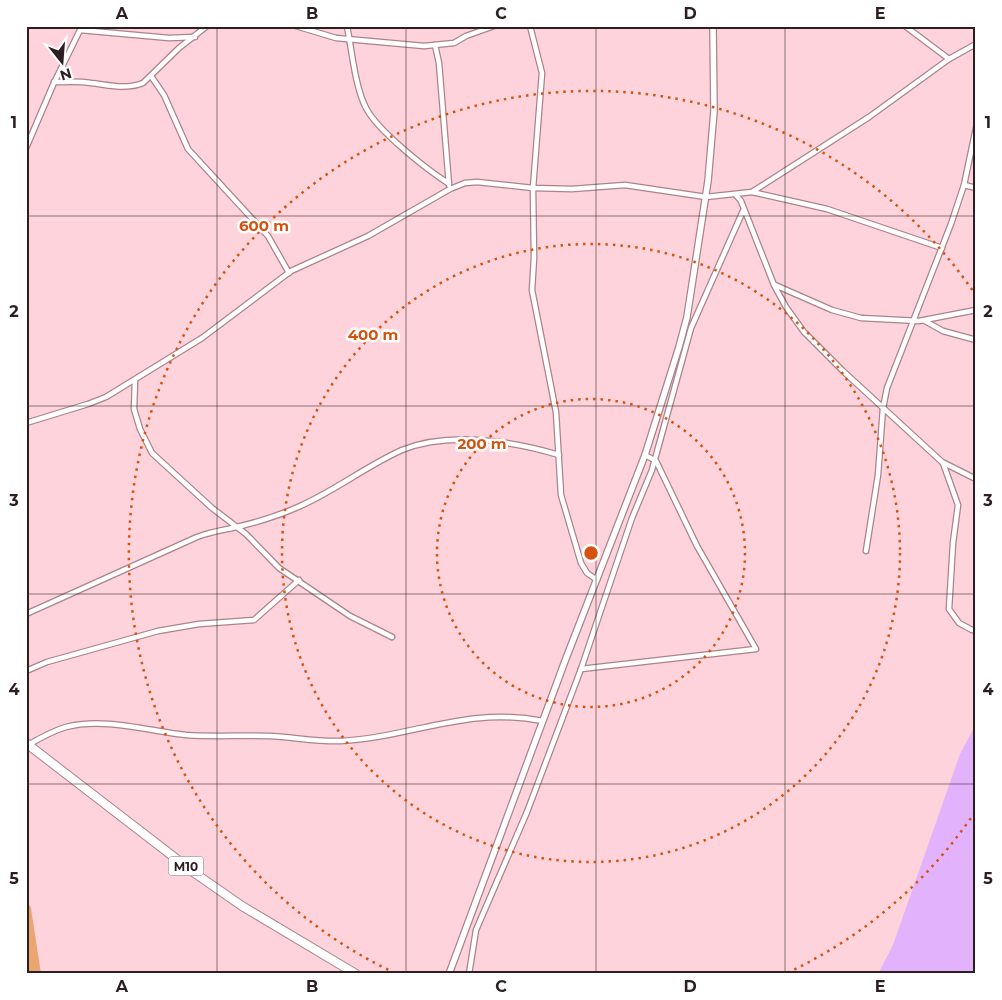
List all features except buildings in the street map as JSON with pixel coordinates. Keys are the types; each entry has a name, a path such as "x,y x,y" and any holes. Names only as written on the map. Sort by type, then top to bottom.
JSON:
{"main road":[{"name":"M10","path":"27,744 212,885 260,918 356,974"}],"street":[{"path":"54,82 90,82 125,87 143,83 179,48 207,26"},
{"path":"296,26 321,34 424,46 454,44 466,36 494,26"},
{"path":"347,26 365,107 375,122 420,162 448,183"},
{"path":"530,26 542,73 533,188 534,258 532,290 556,412 561,495 580,563 587,573 597,580"},
{"path":"448,973 645,455 687,317 706,197 714,111 713,26"},
{"path":"905,26 949,59"},
{"path":"26,148 54,82 80,30 168,38 195,37"},
{"path":"26,423 88,404 135,380 222,325 289,273 368,236 450,189 466,183 477,182 533,188 572,189 624,185 706,197 752,192 869,117 949,59 976,44"},
{"path":"435,45 439,63 450,189"},
{"path":"151,76 164,95 188,149 268,236 289,273"},
{"path":"866,551 878,476 883,408 887,388 942,248 964,185 976,128"},
{"path":"964,185 976,188"},
{"path":"752,192 827,209 883,226 942,248"},
{"path":"736,195 774,285 804,332 942,462 976,479"},
{"path":"469,974 476,930 526,812 581,669 632,518 655,459 686,342 743,211"},
{"path":"774,285 848,316 925,321 976,310"},
{"path":"925,321 943,330 976,340"},
{"path":"135,380 134,409 140,429 152,453 212,508 238,527 278,568 350,616 392,636"},
{"path":"26,614 197,537 216,530 238,527 272,518 312,501 385,459 416,446 445,441 476,440 535,448 559,455"},
{"path":"581,669 756,650 696,546 655,459 645,455"},
{"path":"942,462 958,505 953,543 949,610 958,623 972,630"},
{"path":"26,671 48,662 158,632 199,624 254,620 298,580"},
{"path":"27,744 48,733 67,727 90,725 192,735 272,736 321,741 380,736 472,717 525,718 543,721"}],"shaded area":[{"path":"976,724 976,974 878,974 893,945 960,754"},
{"path":"26,899 31,908 41,974 26,974"}]}
